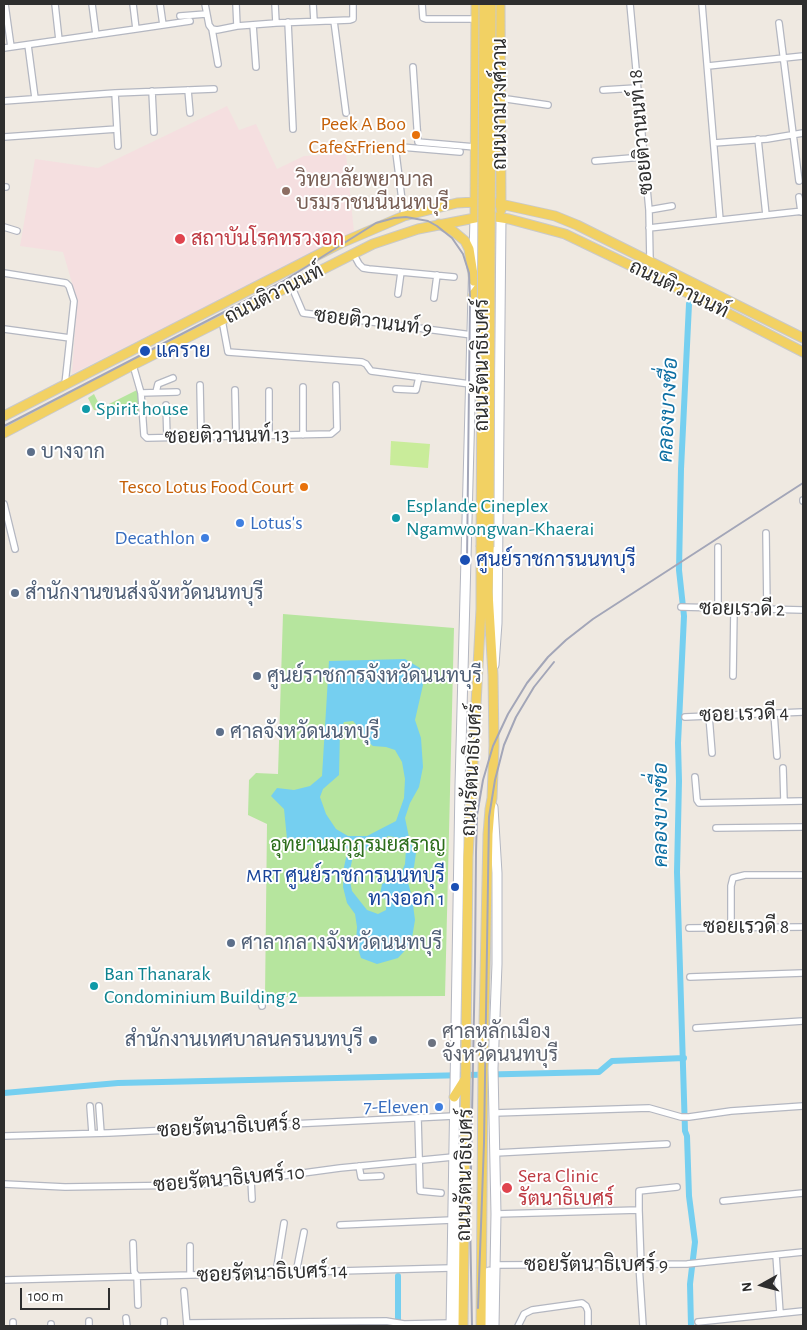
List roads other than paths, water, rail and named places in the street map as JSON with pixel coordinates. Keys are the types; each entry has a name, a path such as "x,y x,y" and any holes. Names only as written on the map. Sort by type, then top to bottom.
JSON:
{"main road":[{"name":"ถนนงามวงศ์วาน","path":"476,4 475,147 480,202"},
{"name":"ถนนรัตนาธิเบศร์","path":"481,1326 488,1074 488,834 492,798 494,746 485,547 484,4"},
{"name":"ถนนรัตนาธิเบศร์","path":"463,1326 468,857 475,690 485,547 492,4"},
{"name":"ถนนงามวงศ์วาน","path":"498,204 500,4"},
{"path":"473,295 480,287 486,275 486,223 481,217 480,202 487,195 490,154 500,138"},
{"name":"ถนนติวานนท์","path":"4,416 348,240 404,216 457,203 480,202 498,204 555,216 577,225 803,338"},
{"name":"ถนนรัตนาธิเบศร์","path":"492,675 496,655 501,334 501,218 498,204"},
{"path":"481,217 498,204"},
{"name":"ถนนรัตนาธิเบศร์","path":"453,1325 451,1268 454,1097 470,384 473,295 481,217"},
{"name":"ถนนติวานนท์","path":"4,433 353,253 392,236 439,224 481,217 501,218 528,223 566,234 700,299 803,352"},
{"path":"439,224 465,240 469,249 474,281"},
{"path":"254,288 260,301"},
{"path":"472,334 476,323 485,319 495,322 501,334"},
{"name":"ถนนรัตนาธิเบศร์","path":"488,1074 494,1113 495,1153 494,1326"},
{"path":"454,1097 467,1075"},
{"path":"453,1325 458,1240 459,1143 454,1113"},
{"path":"488,1326 492,1139 494,1130"}],"street":[{"path":"5,4 11,47"},
{"path":"55,4 59,40"},
{"path":"92,4 96,35"},
{"path":"133,4 136,29"},
{"path":"160,4 163,25"},
{"path":"205,4 209,25 212,29 218,64"},
{"path":"236,4 237,26"},
{"path":"275,4 276,22"},
{"path":"312,4 314,21"},
{"path":"212,29 276,22 350,20 353,19 353,4"},
{"path":"422,4 423,18 426,19 476,19"},
{"name":"ซอยติวานนท์ 18","path":"630,4 636,88 649,210 650,261"},
{"path":"702,4 720,220"},
{"path":"180,16 206,14"},
{"path":"4,48 190,21"},
{"path":"334,21 346,113"},
{"path":"288,22 293,129"},
{"path":"779,22 799,181"},
{"path":"253,25 256,68"},
{"path":"28,45 35,98"},
{"path":"708,66 803,56"},
{"path":"413,67 418,142 475,147"},
{"path":"603,90 636,88"},
{"path":"4,101 115,93 214,89"},
{"path":"188,90 190,113"},
{"path":"152,91 154,132"},
{"path":"115,93 118,146"},
{"path":"500,98 548,105"},
{"path":"4,137 117,129"},
{"path":"714,143 803,133"},
{"path":"758,139 766,215"},
{"path":"404,216 396,153 401,147 460,152"},
{"path":"595,161 643,157"},
{"path":"649,228 802,211 799,197"},
{"path":"649,210 672,206"},
{"path":"4,228 17,231"},
{"path":"353,253 363,268 454,277"},
{"path":"398,294 401,272"},
{"path":"4,273 66,283 69,286 74,301 65,384"},
{"path":"434,298 437,275"},
{"name":"ซอยติวานนท์ 9","path":"291,285 303,313 472,334"},
{"path":"222,320 228,352 362,362 371,371 470,384"},
{"path":"4,329 70,338"},
{"name":"ซอยติวานนท์ 13","path":"133,365 141,393 144,435 147,438 331,434 337,429 336,385"},
{"path":"396,389 416,390 419,377"},
{"path":"156,392 158,384 173,378"},
{"path":"200,385 201,436"},
{"path":"303,386 303,435"},
{"path":"234,390 236,436"},
{"path":"269,391 270,436"},
{"path":"141,393 177,392"},
{"path":"166,405 167,437"},
{"path":"4,504 15,549"},
{"path":"766,533 767,609"},
{"path":"718,547 718,608"},
{"name":"ซอยเรวดี 2","path":"681,607 803,610"},
{"path":"733,676 734,608"},
{"name":"ซอย เรวดี 4","path":"685,717 803,712"},
{"path":"774,713 777,756"},
{"path":"709,716 712,753"},
{"path":"783,768 784,801"},
{"path":"696,777 697,800 700,803 803,801"},
{"path":"716,828 803,827"},
{"path":"731,927 731,886 733,878 745,875 803,876"},
{"name":"ซอยเรวดี 8","path":"689,928 803,927"},
{"path":"690,977 803,973"},
{"path":"696,1028 803,1021"},
{"path":"90,1106 92,1133"},
{"path":"99,1106 100,1133"},
{"path":"494,1113 649,1108 681,1117 689,1117 731,1111 803,1106"},
{"name":"ซอยรัตนาธิเบศร์ 8","path":"4,1136 418,1118 454,1113"},
{"path":"418,1118 420,1191 441,1193"},
{"path":"495,1153 667,1144"},
{"name":"ซอยรัตนาธิเบศร์ 10","path":"4,1184 65,1187 193,1185 453,1157"},
{"path":"359,1166 361,1178 381,1176"},
{"path":"251,1180 252,1199"},
{"path":"643,1326 639,1191 677,1187"},
{"path":"723,1201 803,1194"},
{"path":"496,1214 639,1210"},
{"path":"340,1226 452,1220"},
{"path":"276,1274 284,1223"},
{"path":"296,1273 304,1232"},
{"path":"133,1243 138,1305"},
{"path":"190,1246 190,1275"},
{"name":"ซอยรัตนาธิเบศร์ 9","path":"495,1265 687,1264 803,1252"},
{"path":"776,1255 780,1313"},
{"name":"ซอยรัตนาธิเบศร์ 14","path":"4,1280 451,1268"},
{"path":"184,1290 187,1324 386,1321 404,1324 453,1325"},
{"path":"518,1326 524,1314 532,1310 582,1303 588,1311 588,1326"},
{"path":"698,1322 803,1311"},
{"path":"126,1318 127,1326"}],"water":[{"path":"405,659 420,668 423,685 415,720 421,738 423,767 419,787 410,803 405,818 410,842 416,853 414,867 407,879 415,920 411,944 398,958 377,964 361,958 356,942 357,927 355,914 347,903 343,887 344,867 348,849 330,844 300,845 287,839 284,809 271,796 277,788 294,790 310,786 322,776 329,661","holes":["353,721 361,730 366,740 373,746 395,750 402,762 405,779 404,798 396,821 367,836 348,836 336,829 326,814 320,797 323,789 339,775 340,731 344,722","388,836 399,838 406,849 405,864 400,876 382,884 380,895 386,900 386,910 378,914 367,910 352,891 350,870 353,856 358,851 364,849 370,852"]}],"waterway":[{"name":"คลองบางซื่อ","path":"689,304 681,469 679,570 684,616 678,743 677,872 685,1131 687,1136 689,1196 695,1242 690,1284 691,1326"},
{"path":"4,1093 118,1083 599,1072 612,1061 684,1058"},
{"path":"398,1276 398,1326"}],"railway":[{"path":"4,426 282,282 376,223 406,217 428,221 452,238 463,254 469,273 467,561"},
{"path":"472,1326 470,1218 477,815 483,780 493,746 508,714 527,683 548,657 566,640 593,619 803,483"},
{"path":"478,1308 484,1143 489,817 495,780 504,745 516,717 534,687 554,662"}],"place":[{"name":"Peek A Boo Cafe&Friend","path":"416,135"},
{"name":"วิทยาลัยพยาบาล บรมราชนนีนนทบุรี","path":"286,191"},
{"name":"สถาบันโรคทรวงอก","path":"180,239"},
{"name":"แคราย","path":"145,351"},
{"name":"Spirit house","path":"86,409"},
{"name":"บางจาก","path":"31,452"},
{"name":"Tesco Lotus Food Court","path":"304,487"},
{"name":"Esplande Cineplex Ngamwongwan-Khaerai","path":"396,518"},
{"name":"Lotus's","path":"240,523"},
{"name":"Decathlon","path":"205,538"},
{"name":"ศูนย์ราชการนนทบุรี","path":"465,560"},
{"name":"สำนักงานขนส่งจังหวัดนนทบุรี","path":"15,593"},
{"name":"ศูนย์ราชการจังหวัดนนทบุรี","path":"257,676"},
{"name":"ศาลจังหวัดนนทบุรี","path":"220,732"},
{"name":"MRT ศูนย์ราชการนนทบุรี ทางออก 1","path":"455,887"},
{"name":"ศาลากลางจังหวัดนนทบุรี","path":"231,943"},
{"name":"Ban Thanarak Condominium Building 2","path":"94,986"},
{"name":"สำนักงานเทศบาลนครนนทบุรี","path":"373,1040"},
{"name":"ศาลหลักเมือง จังหวัดนนทบุรี","path":"432,1043"},
{"name":"7-Eleven","path":"439,1107"},
{"name":"Sera Clinic รัตนาธิเบศร์","path":"507,1188"}],"park label":[{"name":"อุทยานมกุฎรมยสราญ","path":"358,845"}]}
